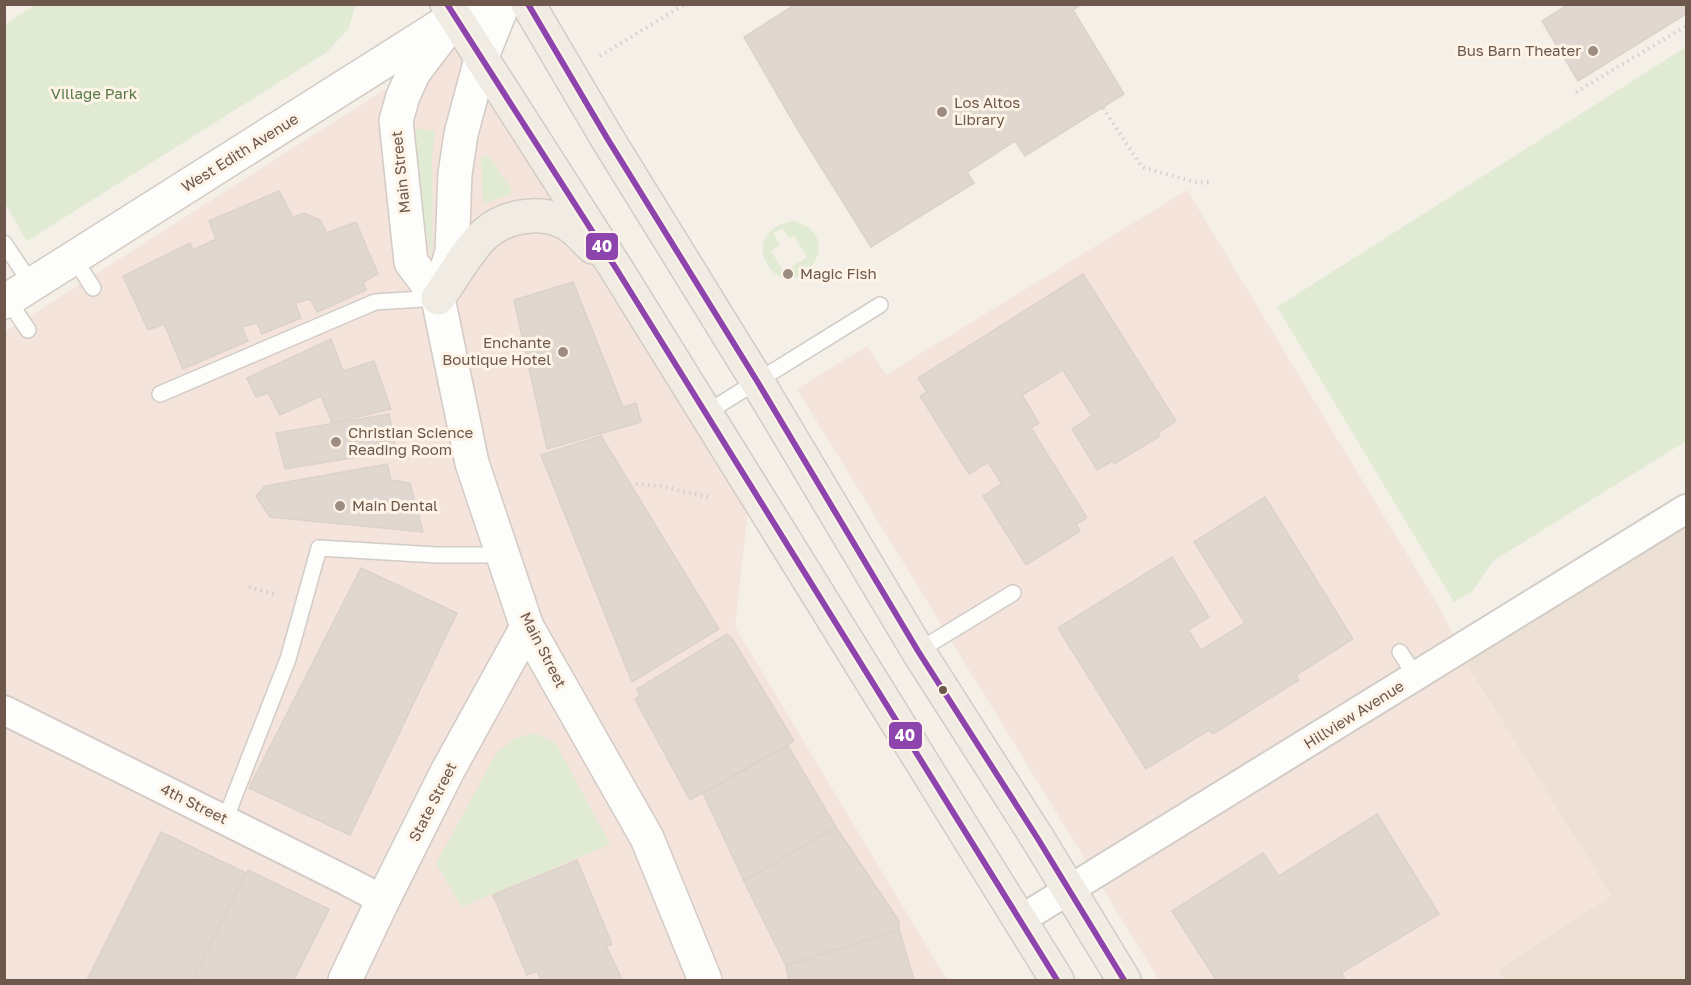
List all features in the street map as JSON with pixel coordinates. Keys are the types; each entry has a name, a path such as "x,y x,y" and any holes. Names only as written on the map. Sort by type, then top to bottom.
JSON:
{"main road":[{"path":"528,4 607,138 758,381 918,651 1025,819 1124,981"},
{"path":"459,9 481,59 617,270 1057,981"},
{"path":"438,298 484,235 499,224 516,218 553,218 572,227 617,270"}],"street":[{"name":"Main Street","path":"438,298 452,252 455,174 459,143 481,59 503,4"},
{"name":"Main Street","path":"459,9 414,72 403,96 396,121 411,262 438,298 472,463 527,627 647,838 705,981"},
{"name":"West Edith Avenue","path":"15,296 459,9"},
{"name":"Hillview Avenue","path":"1020,920 1686,508"},
{"name":"State Street","path":"345,981 447,772 527,627"},
{"name":"4th Street","path":"4,710 383,900"}],"lane":[{"path":"4,243 15,296 28,330"},
{"path":"74,258 93,288"},
{"path":"160,394 375,302 438,298"},
{"path":"706,413 880,305"},
{"path":"225,820 288,659 319,548 437,555 504,555"},
{"path":"918,651 1013,593"},
{"path":"1400,651 1416,676"}],"path":[{"path":"600,56 685,4"},
{"path":"1576,92 1686,26"},
{"path":"1103,108 1142,167 1198,183 1209,182"},
{"path":"636,484 660,486 712,498"}],"shaded area":[{"path":"453,46 748,509 735,627 947,980 5,980 5,332"},
{"path":"1187,190 1443,614 1466,663 1612,896 1498,970 1504,980 1159,980 797,389 867,346 886,375"},
{"path":"1686,528 1686,980 1504,980 1497,970 1466,663"}],"green space":[{"name":"Village Park","path":"36,4 355,5 349,28 327,52 27,241 5,203 4,25"},
{"path":"1686,47 1686,441 1493,561 1472,592 1454,602 1277,307"},
{"path":"415,129 435,130 432,160 433,264 422,211"},
{"path":"488,155 511,188 511,194 483,204 481,156"},
{"path":"793,221 810,229 818,241 818,253 812,265 802,274 790,278 778,275 767,264 763,248 767,235 785,223","holes":["782,228 789,238 794,236 807,257 784,272 771,251 780,245 773,233"]},
{"path":"534,733 555,742 610,844 462,907 436,864 497,752 514,739"}],"building":[{"name":"Los Altos Library","path":"796,4 1082,4 1073,10 1124,94 1025,156 1015,141 967,172 974,183 871,247 798,130 744,37"},
{"name":"Bus Barn Theater","path":"1569,4 1686,4 1686,14 1578,81 1542,21"},
{"path":"279,191 293,217 304,213 320,220 327,233 356,222 378,274 363,282 366,290 317,312 310,299 295,303 301,318 262,334 257,323 242,327 248,341 183,369 164,324 148,330 123,276 190,243 193,250 216,239 209,221"},
{"path":"1083,274 1176,421 1158,433 1160,436 1114,464 1112,461 1097,470 1072,429 1092,416 1063,370 1022,395 1039,423 1031,428 1087,518 1076,524 1080,531 1026,565 983,496 1002,484 988,462 969,474 920,396 927,392 918,378"},
{"name":"Enchante Boutique Hotel","path":"573,282 623,407 636,403 641,422 547,449 514,300"},
{"path":"331,339 343,371 374,361 391,409 332,423 321,396 280,415 268,393 256,397 247,378"},
{"name":"Christian Science Reading Room","path":"389,414 396,451 285,469 276,433"},
{"path":"601,436 719,629 632,682 541,455"},
{"name":"Main Dental","path":"387,464 391,480 410,483 423,532 270,517 256,496 265,486"},
{"path":"1265,497 1353,639 1296,675 1299,680 1213,734 1209,730 1146,769 1058,628 1172,557 1209,617 1188,630 1201,650 1245,623 1194,542"},
{"path":"361,568 457,613 350,835 249,788"},
{"path":"727,634 733,640 794,741 690,800 635,699 640,696 637,689"},
{"path":"788,746 836,827 744,881 703,793"},
{"path":"1377,814 1439,914 1341,973 1346,980 1216,980 1172,911 1263,853 1279,876"},
{"path":"836,827 899,921 899,929 786,966 744,881"},
{"path":"161,832 246,873 193,980 87,980"},
{"path":"577,860 612,944 606,946 622,979 541,980 537,971 527,975 493,895"},
{"path":"248,870 329,909 294,980 193,980"},
{"path":"899,929 914,980 789,980 786,966"}],"transit line":[{"name":"40","path":"447,4 617,270 1057,980"},
{"name":"40","path":"528,4 918,651 1038,839 1124,980"}],"place":[{"name":"Bus Barn Theater","path":"1593,51"},
{"name":"Los Altos Library","path":"942,112"},
{"name":"Magic Fish","path":"788,274"},
{"name":"Enchante Boutique Hotel","path":"563,352"},
{"name":"Christian Science Reading Room","path":"336,442"},
{"name":"Main Dental","path":"340,506"}]}
